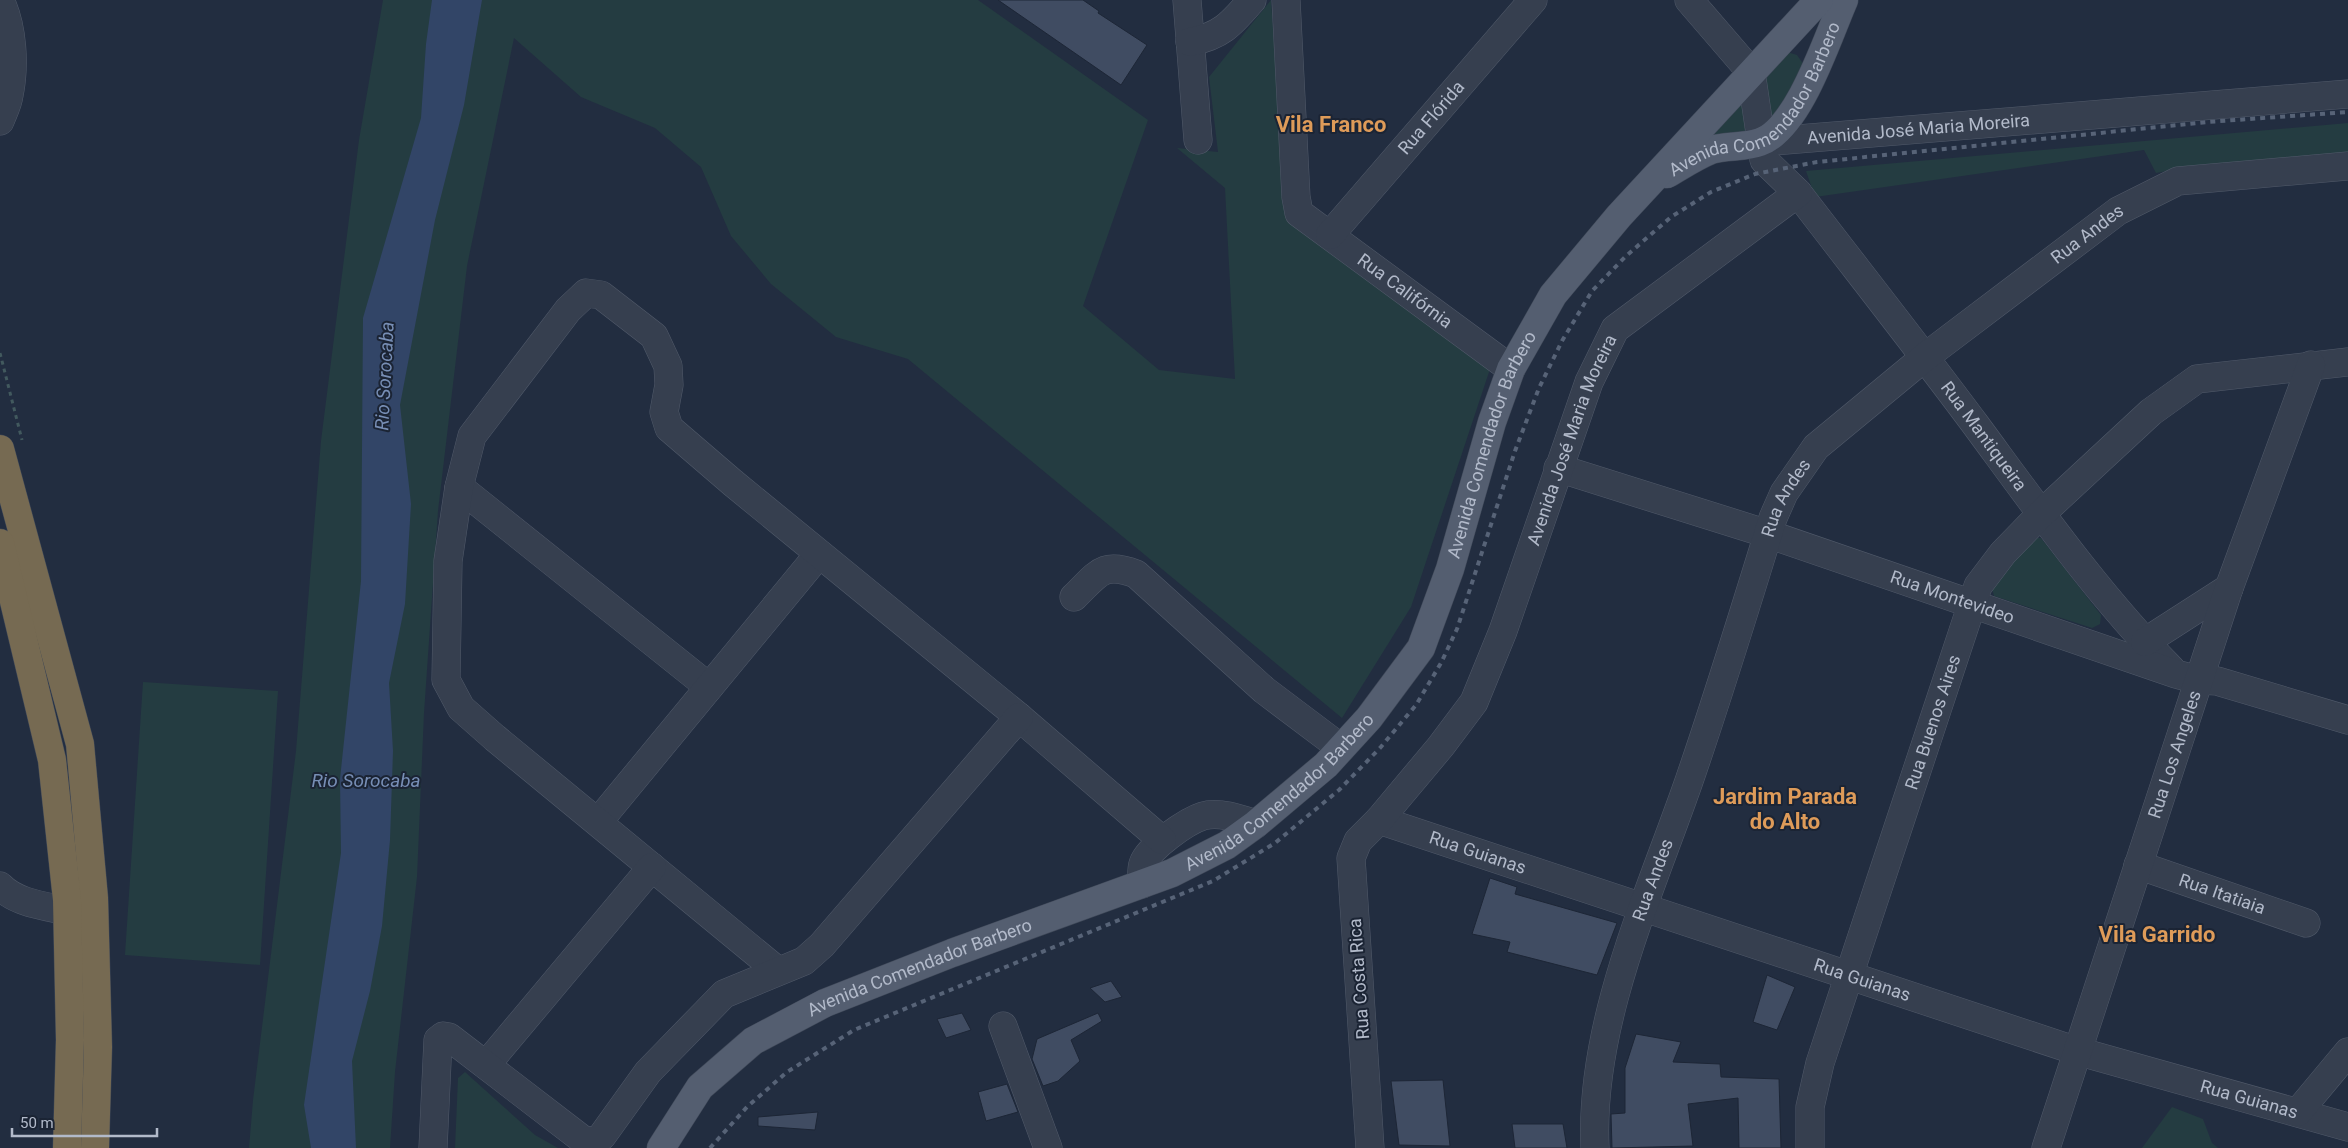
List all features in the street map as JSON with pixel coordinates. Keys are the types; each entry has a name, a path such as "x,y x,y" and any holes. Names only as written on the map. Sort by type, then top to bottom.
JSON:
{"highway":[{"path":"0,449 80,744 94,898 98,1047 95,1148"},
{"path":"0,543 52,760 67,910 70,1040 67,1148"}],"main road":[{"name":"Avenida Comendador Barbero","path":"661,1148 700,1087 753,1041 825,1003 952,953 1172,873 1228,845 1326,765 1370,718 1421,648 1450,569 1492,422 1511,369 1553,296 1648,184 1819,0"},
{"name":"Avenida Comendador Barbero","path":"1648,184 1712,150 1761,142 1779,129 1792,114 1812,74 1844,0"},
{"path":"1776,47 1785,44 1802,51 1809,58 1812,74"}],"street":[{"path":"0,0 8,21 12,72 9,96 0,121"},
{"path":"1187,0 1198,140"},
{"path":"1190,42 1208,38 1228,28 1252,0"},
{"name":"Rua Califórnia","path":"1286,0 1296,197 1299,213 1511,369"},
{"name":"Rua Flórida","path":"1330,235 1532,0"},
{"path":"1689,0 1751,72 1764,160 1798,193"},
{"name":"Avenida José Maria Moreira","path":"1761,142 2348,94"},
{"name":"Rua Andes","path":"1595,1148 1594,1117 1602,1053 1612,1010 1644,906 1689,780 1768,534 1784,493 1816,447 1925,357 2118,212 2178,181 2348,166"},
{"name":"Avenida José Maria Moreira","path":"1379,820 1441,746 1474,702 1503,631 1589,382 1616,328 1798,193"},
{"name":"Rua Mantiqueira","path":"1798,193 1925,357 2041,514 2145,642 2187,677"},
{"path":"778,971 461,708 446,680 448,561 459,487 472,436 568,310 586,293 601,295 654,336 668,366 669,385 664,412 669,428 819,554 1019,716 1162,840"},
{"path":"2311,365 2348,362"},
{"name":"Rua Buenos Aires","path":"1810,1148 1810,1107 1818,1072 1848,975 1978,586 1998,560 2041,514 2151,412 2197,379 2311,365"},
{"name":"Rua Los Angeles","path":"2046,1148 2138,864 2187,677 2229,588 2311,365"},
{"name":"Rua Montevideo","path":"1558,468 1768,534 1972,602 2187,677 2217,681 2348,720"},
{"path":"459,487 709,687"},
{"path":"598,822 819,554"},
{"path":"1074,597 1104,569 1120,568 1136,574 1264,690 1341,748"},
{"path":"2145,642 2229,588"},
{"path":"433,1148 438,1040 443,1036 449,1037 582,1139 594,1143 602,1136 648,1072 724,994 804,960 822,945 1019,716"},
{"path":"1142,884 1142,866 1147,856 1162,840 1203,816 1234,816 1256,824"},
{"name":"Rua Guianas","path":"1379,820 1644,906 2077,1051 2348,1127"},
{"name":"Rua Costa Rica","path":"1370,1148 1351,858 1358,841 1379,820"},
{"name":"Rua Itatiaia","path":"2138,864 2306,924"},
{"path":"486,1065 652,867"},
{"path":"0,886 4,891 32,903 67,910"},
{"path":"1003,1026 1048,1148"},
{"path":"2298,1112 2348,1052"}],"green space":[{"path":"383,0 978,0 1148,120 1083,306 1159,370 1235,379 1225,188 1177,148 1218,152 1209,77 1271,0 1286,219 1490,369 1411,607 1342,718 908,359 836,337 771,284 731,236 701,167 655,128 581,97 514,38 467,266 438,511 424,713 417,877 395,1072 390,1148 249,1148 253,1100 296,751 321,441 359,140"},
{"path":"1787,52 1797,55 1804,65 1776,120 1676,159"},
{"path":"2348,123 2348,153 2200,165 2156,173 2144,150 1815,197 1806,171"},
{"path":"2034,538 2041,538 2101,615 2100,624 2092,628 1994,596 1992,588 2010,558"},
{"path":"143,682 278,691 260,965 125,955"},
{"path":"465,1072 535,1135 558,1148 455,1148 458,1078"},
{"path":"2172,1107 2203,1119 2212,1143 2218,1148 2142,1148"}],"water":[{"name":"Rio Sorocaba","path":"432,0 482,0 464,105 435,220 400,405 411,504 405,604 389,683 393,751 390,840 382,926 370,991 352,1061 356,1148 311,1148 304,1105 341,853 340,779 361,581 363,318 421,118 426,44"}],"building":[{"path":"998,0 1083,0 1099,11 1098,13 1147,45 1121,85"},
{"path":"1490,878 1517,887 1515,894 1617,923 1597,975 1507,952 1510,942 1472,934"},
{"path":"1767,975 1795,987 1777,1030 1753,1022"},
{"path":"1111,981 1122,997 1105,1002 1090,988"},
{"path":"962,1013 971,1030 946,1038 937,1019"},
{"path":"1098,1013 1102,1021 1071,1040 1080,1061 1058,1081 1043,1086 1032,1059 1037,1039"},
{"path":"1636,1034 1681,1042 1673,1062 1720,1064 1721,1077 1779,1079 1781,1148 1739,1148 1738,1098 1688,1104 1693,1146 1612,1148 1611,1114 1625,1113 1625,1068"},
{"path":"1443,1080 1450,1146 1399,1145 1391,1081"},
{"path":"1007,1084 1018,1112 986,1121 978,1092"},
{"path":"818,1112 815,1130 758,1126 758,1117"},
{"path":"1512,1124 1563,1124 1567,1148 1515,1148"}],"railway":[{"path":"710,1148 747,1107 787,1072 854,1030 1213,881 1275,843 1339,790 1380,748 1416,705 1441,663 1457,629 1515,451 1539,388 1562,341 1592,291 1626,256 1671,217 1711,192 1755,174 1817,162 2207,122 2348,112"}],"district":[{"name":"Vila Franco","path":"1331,124"},
{"name":"Jardim Parada do Alto","path":"1785,808"},
{"name":"Vila Garrido","path":"2157,934"}]}
